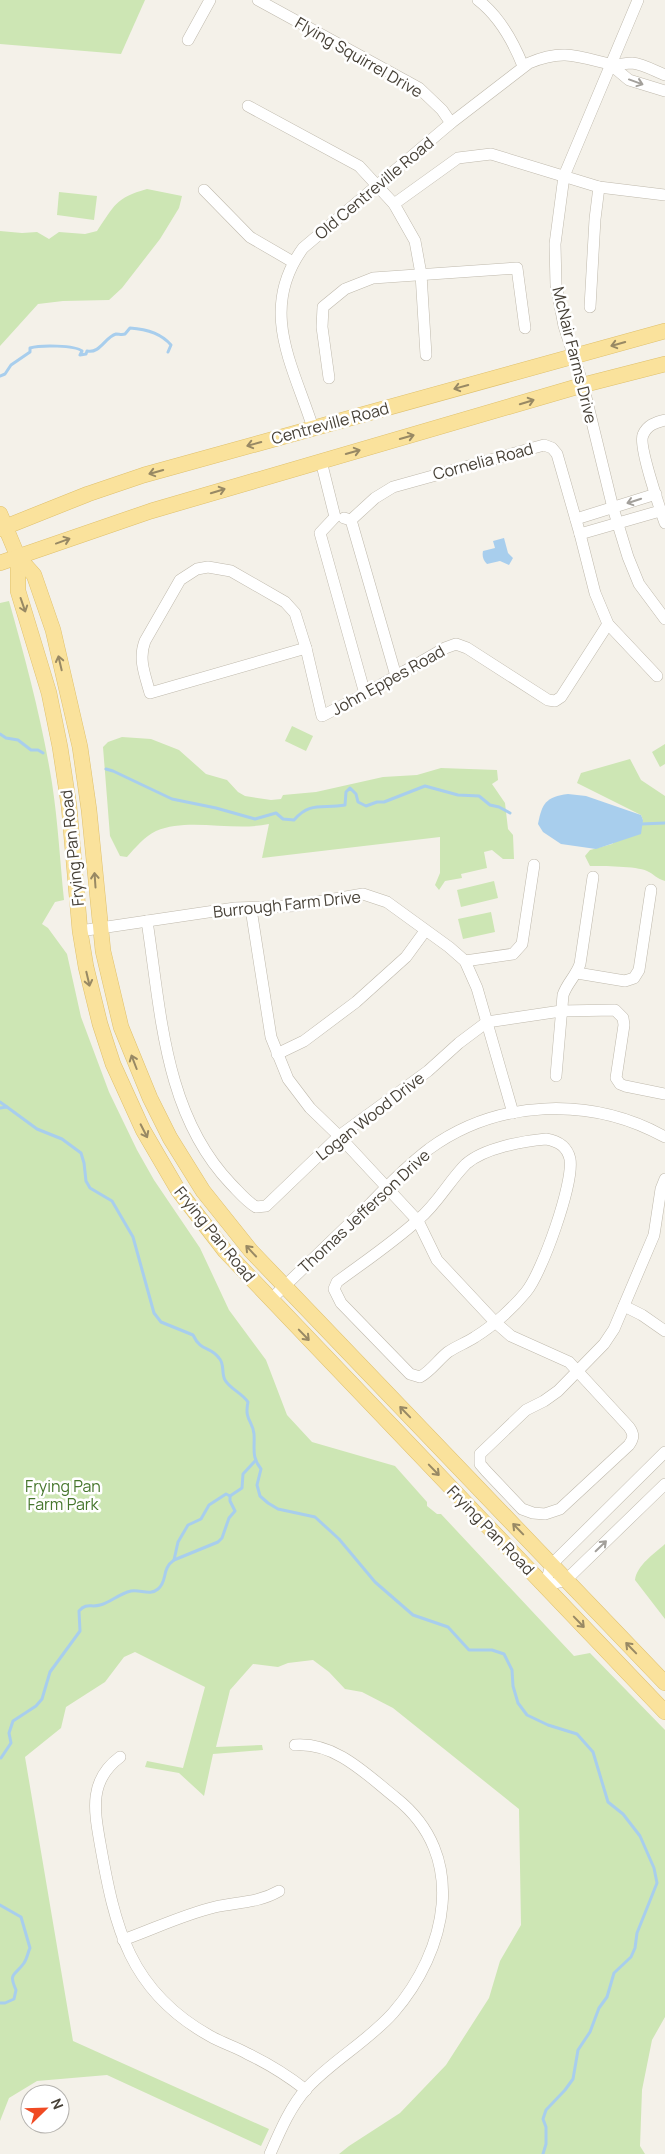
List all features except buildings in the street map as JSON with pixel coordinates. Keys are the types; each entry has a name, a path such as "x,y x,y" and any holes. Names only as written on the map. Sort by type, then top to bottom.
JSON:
{"main road":[{"name":"Centreville Road","path":"2,523 144,475 665,330"},
{"name":"Centreville Road","path":"0,563 151,511 583,385 665,364"},
{"name":"Frying Pan Road","path":"2,523 18,557 34,575 53,630 76,729 89,810 100,928 110,986 121,1027 150,1098 170,1138 218,1212 236,1234 665,1683"},
{"name":"Frying Pan Road","path":"18,557 18,592 49,693 63,765 69,806 80,931 86,967 100,1024 114,1064 142,1130 194,1213 225,1251 665,1712"}],"street":[{"path":"188,40 210,0"},
{"name":"Flying Squirrel Drive","path":"258,0 419,88 442,110 451,123"},
{"path":"478,0 505,29 524,66"},
{"name":"McNair Farms Drive","path":"638,0 564,176 555,244 556,285 564,326 583,385 613,508 628,557 639,584 665,619"},
{"name":"Old Centreville Road","path":"313,428 281,328 282,297 293,262 303,248 451,123 524,66 542,58 570,55 584,56 611,64"},
{"path":"611,64 634,63 665,75"},
{"path":"611,64 629,80 665,91"},
{"path":"248,106 359,166 394,204 415,241 421,274 426,355"},
{"path":"394,204 458,158 490,154 599,187 665,195"},
{"path":"590,307 594,219 599,187"},
{"path":"204,190 250,237 293,262"},
{"path":"329,378 322,327 323,307 345,289 374,278 517,268 525,328"},
{"path":"665,420 646,428 642,437 644,452 665,523"},
{"name":"Cornelia Road","path":"351,520 375,498 393,487 544,445 552,448 557,454 595,593 608,624 657,676"},
{"path":"321,461 335,517"},
{"path":"576,519 656,494"},
{"path":"580,534 660,511"},
{"path":"335,517 351,520 396,676"},
{"path":"335,517 320,532 365,694"},
{"path":"208,567 231,571 285,602 295,613 306,648 150,693 141,651 145,640 180,580 197,569 208,567"},
{"name":"John Eppes Road","path":"306,648 322,716 365,694 445,648 456,644 467,648 548,700 555,701 561,697 608,624"},
{"path":"465,961 513,954 519,949 522,944 534,865"},
{"path":"556,1076 561,1011 567,984 577,973 580,964 592,877"},
{"path":"577,973 625,981 634,978 639,970 651,890"},
{"name":"Burrough Farm Drive","path":"80,931 235,908 294,906 363,894 387,902 449,947 465,961 477,988 513,1113"},
{"path":"251,908 271,1037 288,1079 310,1108 418,1220 437,1260 495,1322 511,1336 561,1357 577,1372 629,1427 633,1439 629,1445 560,1509 545,1514 533,1513 522,1508 486,1471 480,1464 480,1454 526,1410 552,1396 577,1372 604,1344 614,1329 654,1235 661,1189 665,1179"},
{"name":"Logan Wood Drive","path":"147,921 173,1082 200,1146 218,1170 256,1208 266,1206 339,1136 428,1070 487,1022 561,1011 608,1009 619,1012 624,1025 616,1078 624,1086 665,1094"},
{"path":"277,1054 304,1041 356,1002 406,957 425,931"},
{"name":"Thomas Jefferson Drive","path":"270,1300 416,1160 446,1138 481,1122 513,1113 555,1108 594,1111 613,1115 665,1136"},
{"path":"531,1140 560,1142 566,1148 570,1164 567,1189 560,1213 538,1272 527,1291 495,1322 475,1338 448,1353 420,1377 410,1374 336,1296 334,1289 337,1282 431,1209 466,1164 477,1157 504,1146 531,1140"},
{"path":"654,1235 665,1240"},
{"path":"624,1306 642,1315 665,1331"},
{"path":"545,1586 552,1564 665,1452"},
{"path":"545,1586 566,1580 665,1484"},
{"path":"270,2154 287,2117 306,2090 325,2070 378,2029 406,1996 420,1973 432,1947 442,1914 444,1892 440,1864 433,1844 424,1826 406,1806 336,1753 316,1746 295,1745"},
{"path":"120,1757 111,1764 99,1782 96,1816 109,1890 123,1940 134,1964 146,1982 182,2018 211,2037 249,2054 306,2090"},
{"path":"123,1940 174,1919 216,1907 258,1901 279,1891"}],"green space":[{"path":"0,0 145,0 121,54 0,44"},
{"path":"147,189 182,196 179,208 160,239 122,288 109,300 63,301 38,304 0,346 0,231 37,232 49,239 59,232 85,234 97,231 122,199"},
{"path":"59,192 97,196 94,220 57,215"},
{"name":"Frying Pan Farm Park","path":"9,601 38,714 52,783 64,900 55,902 42,924 48,928 67,954 81,1017 109,1092 137,1150 154,1180 200,1248 229,1310 266,1360 287,1415 312,1442 395,1466 427,1502 427,1506 437,1514 441,1514 574,1656 590,1653 665,1730 665,2017 652,2040 642,2090 640,2146 645,2154 339,2154 400,2113 446,2065 489,1998 500,1961 521,1925 519,1809 393,1708 362,1692 345,1689 329,1672 313,1660 288,1663 278,1667 253,1664 230,1690 216,1747 262,1745 263,1750 213,1754 204,1796 179,1773 145,1767 147,1761 183,1768 205,1687 135,1652 124,1657 105,1682 66,1707 61,1728 25,1757 73,2041 269,2129 261,2146 107,2075 20,2084 20,2091 9,2098 0,2121 0,603"},
{"path":"292,726 313,736 306,751 285,741"},
{"path":"122,737 151,739 179,750 206,774 227,780 238,792 245,796 271,800 281,799 283,795 316,792 383,777 417,775 441,768 497,770 498,780 492,784 505,803 508,829 513,835 514,859 503,859 492,850 484,852 487,868 461,874 462,878 445,881 439,890 435,885 440,873 440,837 262,858 269,824 241,827 183,825 169,827 148,836 127,857 120,856 110,836 103,747 108,742"},
{"path":"665,744 665,764 660,767 652,752"},
{"path":"630,759 641,780 665,796 665,881 642,869 590,866 585,856 590,850 612,844 643,820 641,815 577,783 581,773"},
{"path":"494,881 498,898 461,907 457,890"},
{"path":"491,912 495,932 463,939 458,919"},
{"path":"665,1544 665,1619 635,1580 642,1565"}],"water":[{"path":"504,538 508,553 513,558 509,565 500,561 487,564 483,558 483,551 495,548 493,541"},
{"path":"568,794 586,796 641,815 643,820 641,834 596,849 561,844 543,832 538,824 541,811 546,802 555,797"}],"waterway":[{"path":"0,376 5,374 11,365 30,352 30,348 65,347 82,351 80,355 86,354 87,351 99,348 112,336 125,334 130,328 141,329 162,337 171,345 168,352"},
{"path":"0,734 6,738 18,740 31,750 38,750 43,753"},
{"path":"106,769 172,799 216,808 255,819 276,813 283,819 294,820 311,808 345,805 346,792 350,788 356,794 358,802 366,806 377,802 384,802 425,786 458,795 479,796 490,805 510,813"},
{"path":"641,824 665,823"},
{"path":"0,1102 7,1107"},
{"path":"0,1108 7,1107 37,1129 62,1139 81,1153 86,1181 90,1188 112,1201 133,1237 154,1313 161,1322 193,1335 202,1347 216,1354 221,1360 225,1380 248,1402 247,1413 254,1434 254,1452 261,1469 257,1485 260,1496 278,1509 315,1517 339,1539 375,1582 413,1615 448,1627 469,1650 492,1650 504,1654 512,1670 513,1686 518,1703 527,1715 548,1725 577,1734 593,1752 608,1802 623,1814 640,1836 654,1868 657,1883 637,1933 635,1948 631,1957 614,1973 607,1997 599,2008 590,2032 578,2050 573,2079 546,2110 543,2119 546,2127 546,2144 543,2154"},
{"path":"174,1560 178,1542 188,1525 201,1519 209,1505 226,1494 230,1496 242,1488 243,1474 255,1461"},
{"path":"1,1758 11,1743 9,1733 13,1721 36,1706 42,1699 50,1672 80,1631 79,1611 87,1606 104,1604 131,1591 152,1592 158,1589 163,1582 167,1567 174,1560 218,1542 222,1538 229,1518 235,1511 230,1501 230,1496"},
{"path":"0,1905 21,1917 30,1948 25,1961 13,1977 16,1990 14,1999 0,2003"}]}
